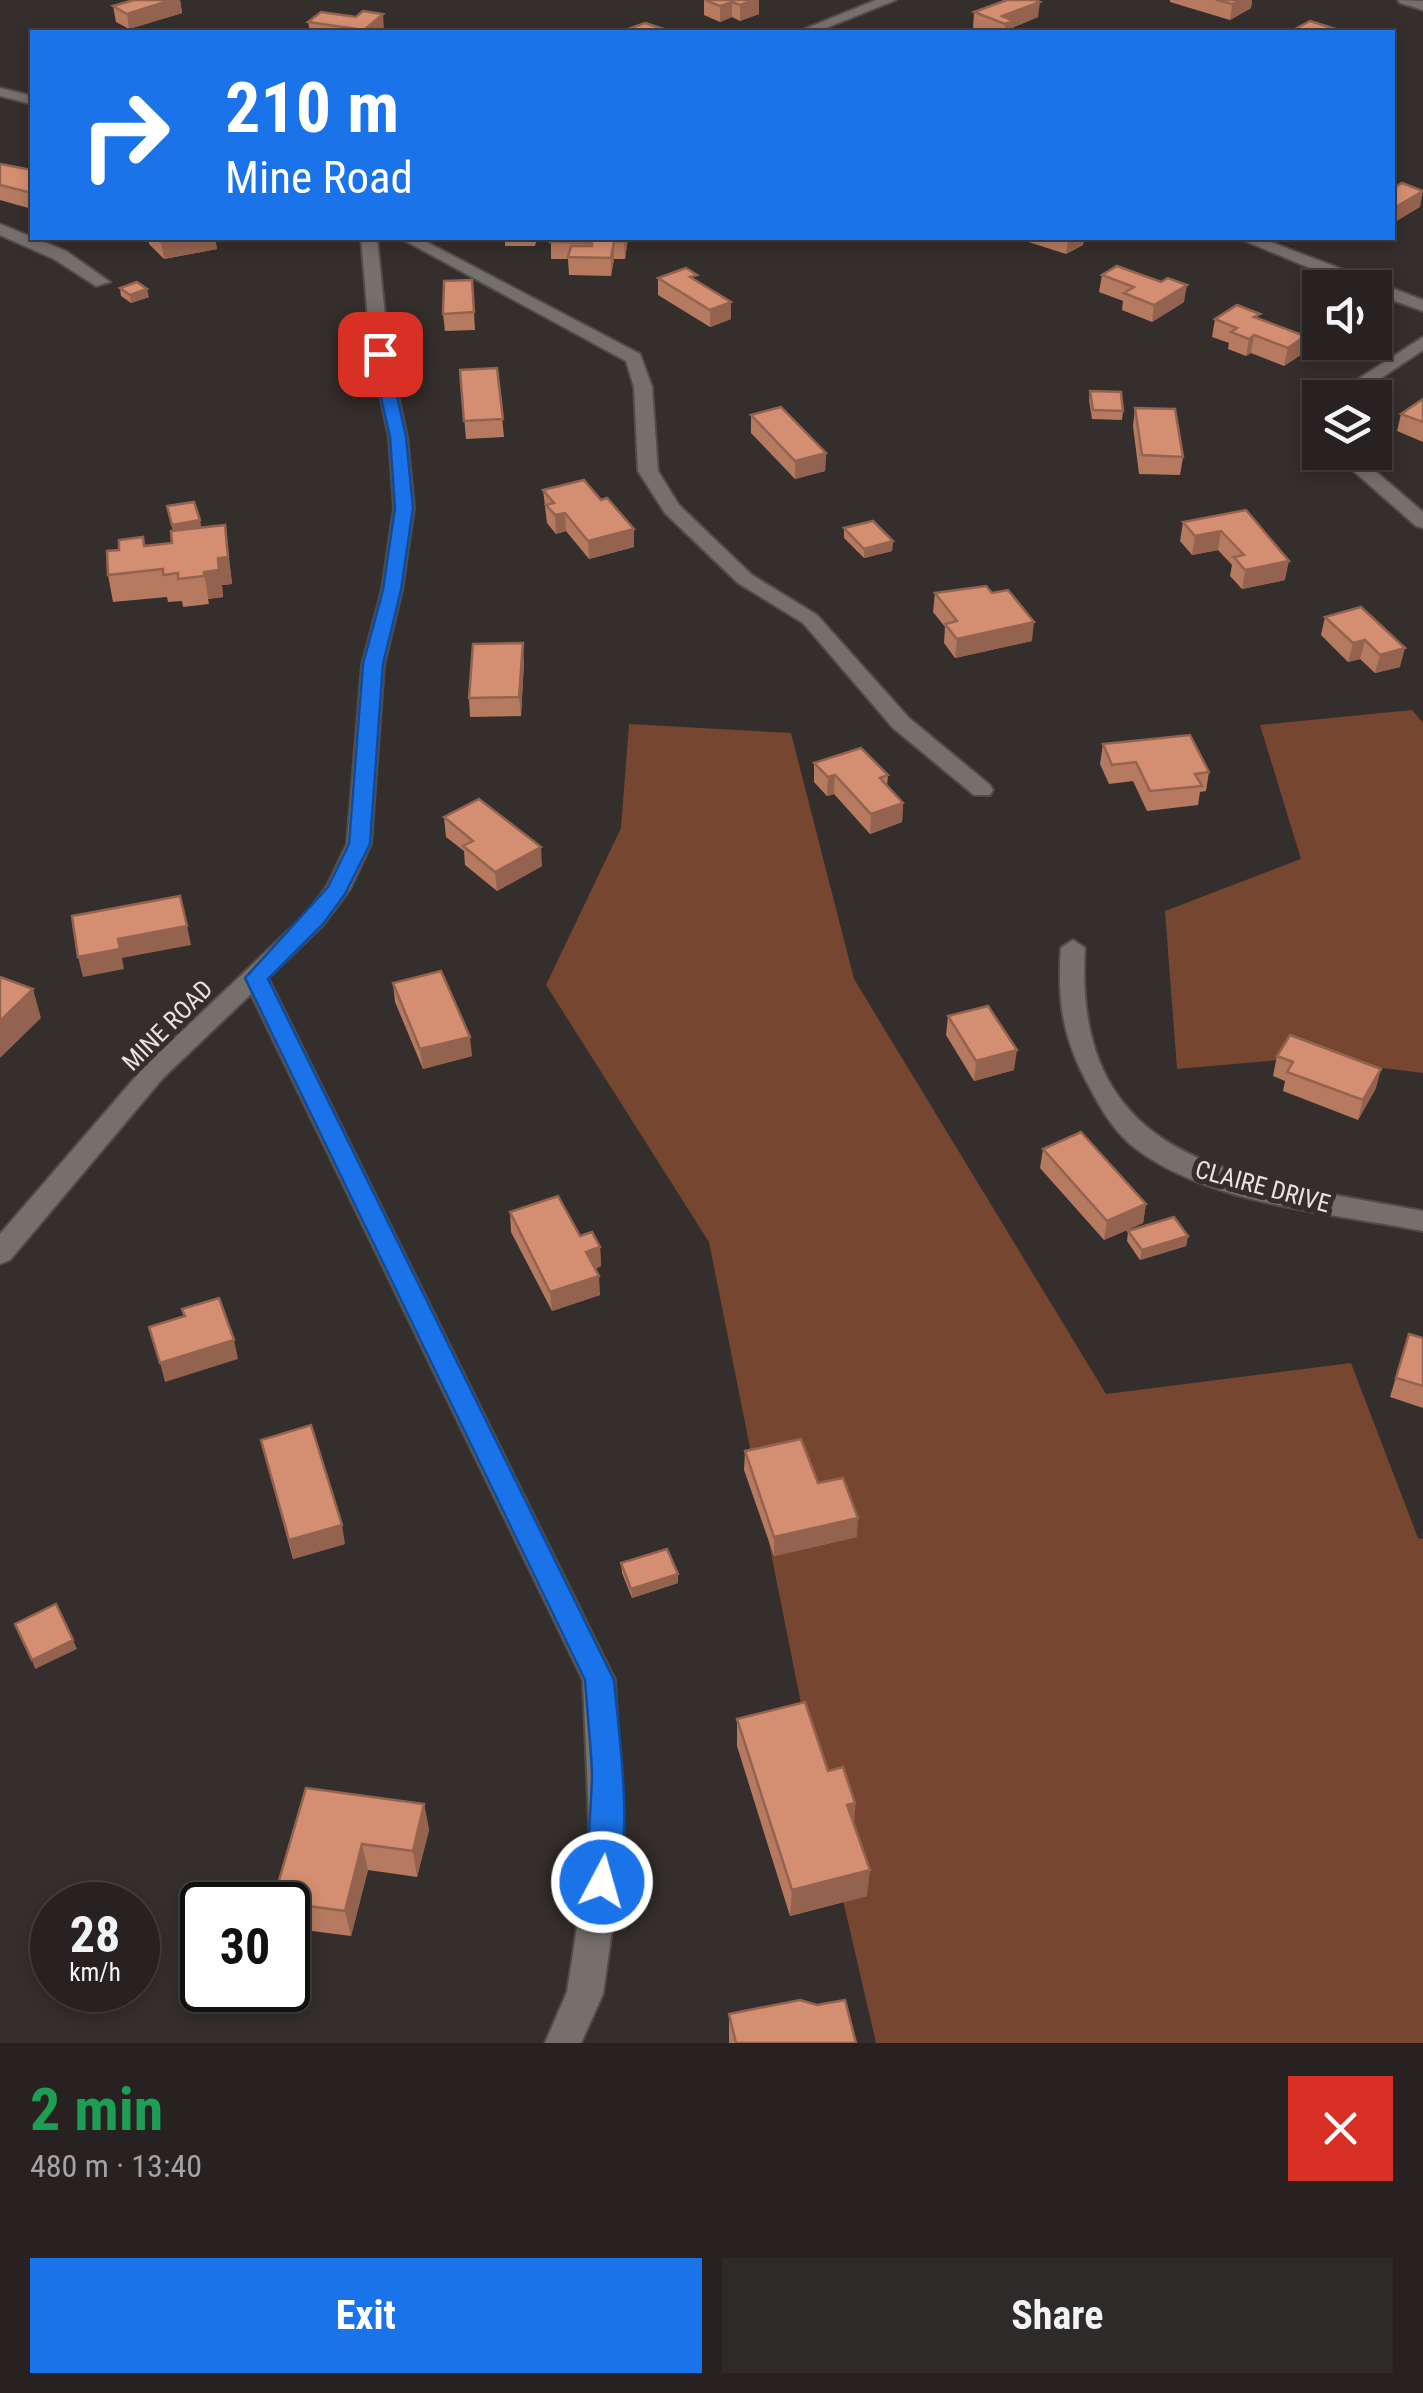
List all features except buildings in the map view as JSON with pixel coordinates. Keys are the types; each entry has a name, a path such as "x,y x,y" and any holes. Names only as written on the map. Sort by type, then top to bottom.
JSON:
{"street":[{"path":"809,30 889,0"},
{"path":"1404,0 1423,6"},
{"path":"0,92 30,100"},
{"path":"0,229 60,255 102,282"},
{"name":"MINE ROAD","path":"0,1252 154,1072 315,919 338,889 360,844 373,664 392,590 404,508 398,437 380,354 368,240"},
{"path":"412,240 634,358 643,386 648,471 672,508 745,579 810,619 901,723 982,790"},
{"path":"1251,240 1329,270"},
{"path":"1392,294 1423,306"},
{"path":"1365,380 1423,342"},
{"path":"1362,470 1423,522"},
{"name":"CLAIRE DRIVE","path":"1073,948 1070,994 1084,1055 1117,1114 1141,1138 1189,1168 1241,1185 1423,1221"},
{"path":"256,978 600,1680 607,1773 607,1844 585,1994 563,2043"}],"shaded area":[{"path":"1412,710 1423,723 1423,1073 1302,1058 1177,1069 1165,911 1301,859 1260,725"},
{"path":"629,724 791,733 854,979 1106,1394 1351,1363 1418,1538 1423,1539 1423,2043 876,2043 823,1814 709,1242 546,985 621,828"}],"route":[{"path":"380,354 398,437 404,508 392,590 373,664 360,844 338,889 315,919 256,978 600,1680 607,1773 607,1844 602,1882"}]}
